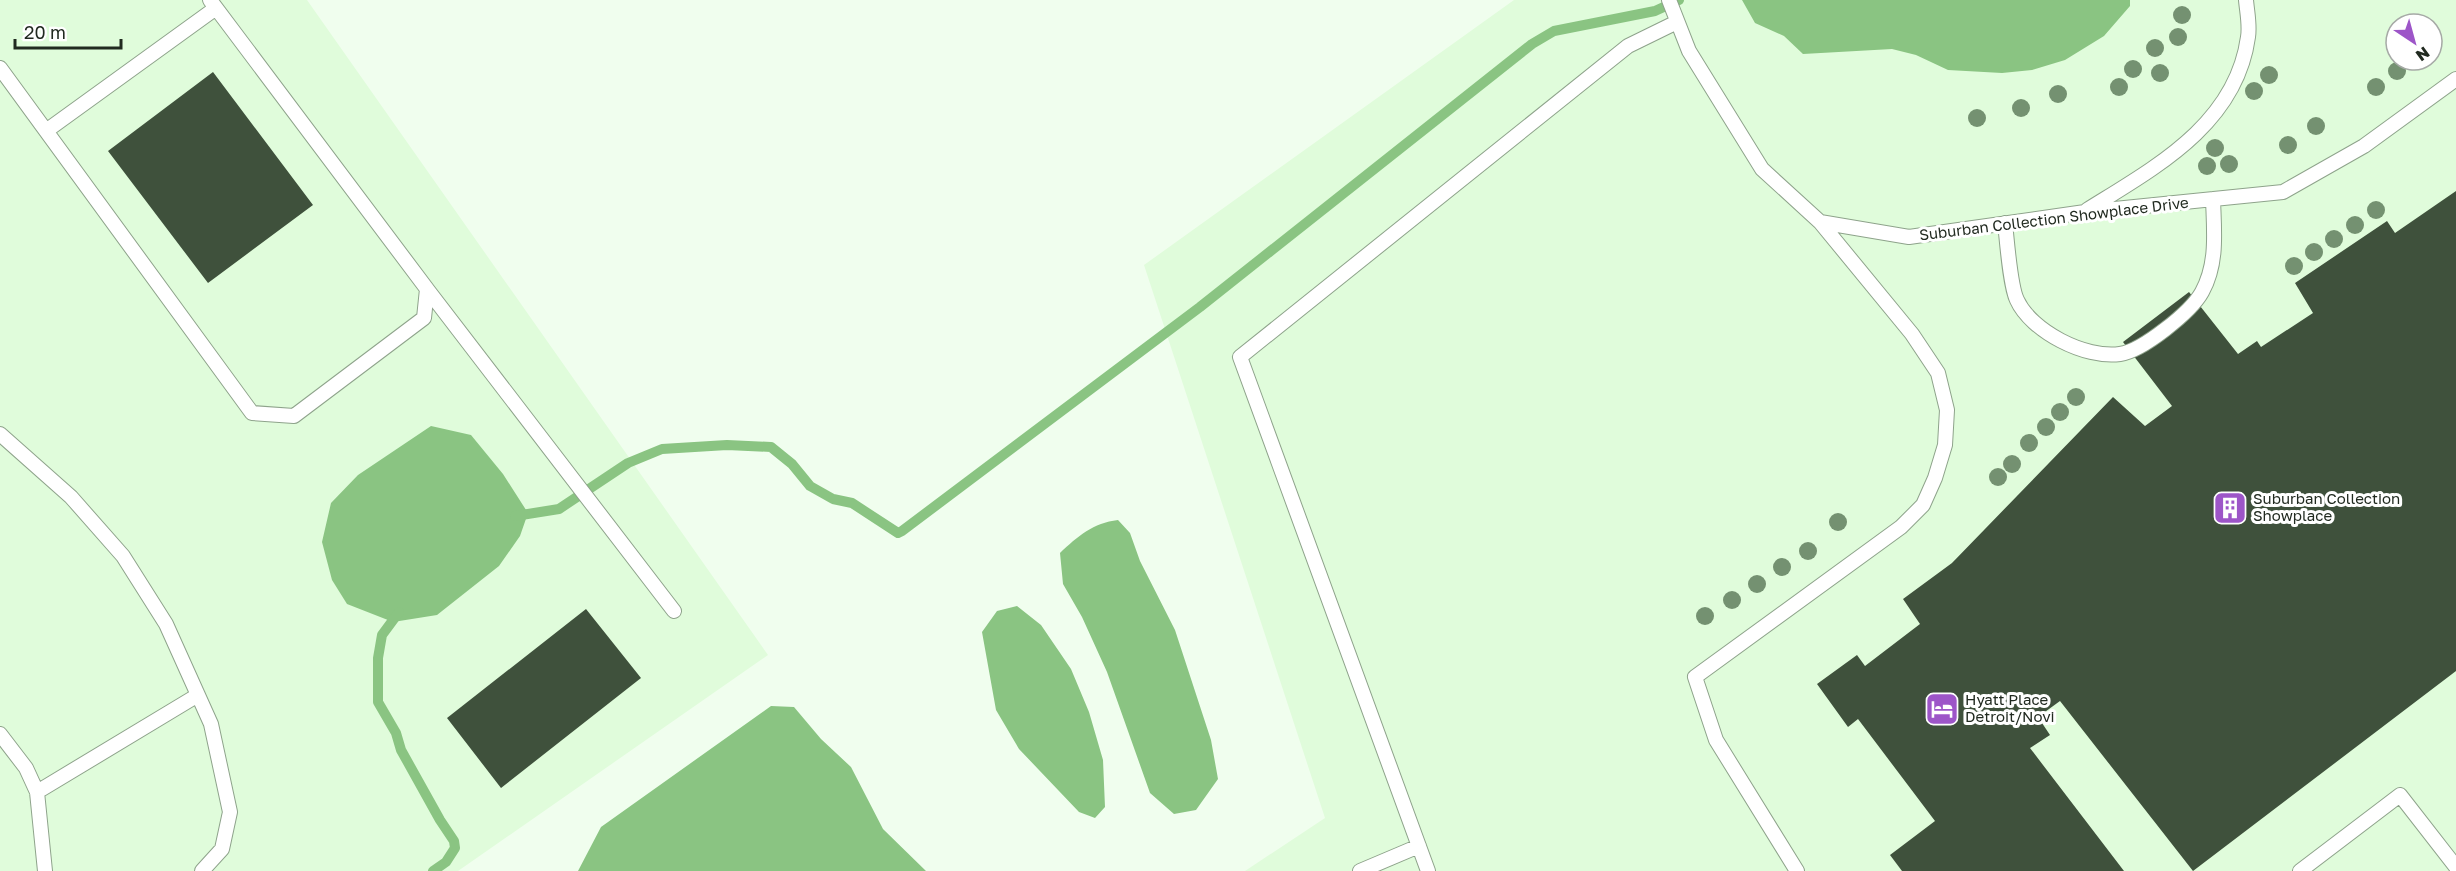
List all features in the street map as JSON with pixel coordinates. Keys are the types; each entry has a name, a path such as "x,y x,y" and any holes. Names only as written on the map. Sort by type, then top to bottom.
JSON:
{"lane":[{"path":"1669,0 1689,51 1762,169 1820,222 1916,339 1938,373 1947,410 1945,445 1935,478 1923,505 1901,527 1695,677 1716,740 1797,871"},
{"path":"2085,212 2165,161 2198,134 2224,102 2240,69 2248,36 2246,0"},
{"path":"46,131 213,4 427,289 674,611"},
{"path":"1428,871 1240,357 1628,46 1677,22"},
{"path":"0,68 252,413 294,416 424,318 427,289"},
{"name":"Suburban Collection Showplace Drive","path":"1820,222 1909,237 2085,212 2283,192 2364,146 2456,79"},
{"path":"2005,223 2016,298 2032,323 2058,339 2086,351 2120,354 2156,337 2187,310 2202,293 2215,259 2214,199"},
{"path":"0,434 71,497 123,556 166,624 211,724 230,812 222,849 202,871"},
{"path":"37,792 198,695"},
{"path":"0,735 26,768 37,792 45,871"},
{"path":"2300,871 2400,795 2455,869"},
{"path":"1360,871 1419,846"}],"shaded area":[{"path":"0,0 307,0 768,655 458,871 0,871"},
{"path":"1514,0 2456,0 2456,871 1245,871 1325,818 1144,265"},
{"path":"1742,0 2130,0 2130,6 2104,36 2065,60 2032,70 2002,73 1948,70 1916,55 1892,49 1803,54 1784,36 1755,23"},
{"path":"431,426 471,435 503,474 528,513 520,536 499,566 437,615 393,622 347,604 332,580 322,542 331,503 358,475"},
{"path":"1118,520 1130,533 1140,561 1175,630 1211,740 1218,779 1196,810 1174,814 1150,793 1107,672 1082,617 1063,584 1060,553 1086,531"},
{"path":"1017,606 1041,625 1071,669 1089,712 1103,760 1105,807 1095,818 1079,812 1019,749 996,710 982,632 997,611"},
{"path":"771,706 794,707 821,739 851,767 883,829 926,871 578,871 601,827"}],"building":[{"path":"213,72 313,205 208,283 108,151"},
{"name":"Suburban Collection Showplace","path":"2456,191 2456,671 2193,871 2060,701 2038,717 2050,735 2030,748 2124,871 1902,871 1890,855 1935,821 1858,719 1848,727 1817,684 1857,655 1865,666 1920,624 1903,599 1952,563 2113,397 2145,426 2172,406 2123,342 2189,292 2238,354 2257,341 2261,347 2313,313 2295,283 2387,221 2395,233"},
{"path":"586,609 641,678 501,788 447,718"}],"waterway":[{"path":"515,516 559,509 628,463 662,449 727,445 771,447 792,464 810,486 833,499 852,503 898,533 1200,307 1532,44 1554,31 1655,11 1679,0"},
{"path":"399,612 382,635 378,658 378,702 396,733 401,750 454,841 455,848 446,862 433,871"}],"place":[{"name":"Suburban Collection Showplace","path":"2230,508"},
{"name":"Hyatt Place Detroit/Novi","path":"1942,709"}]}
